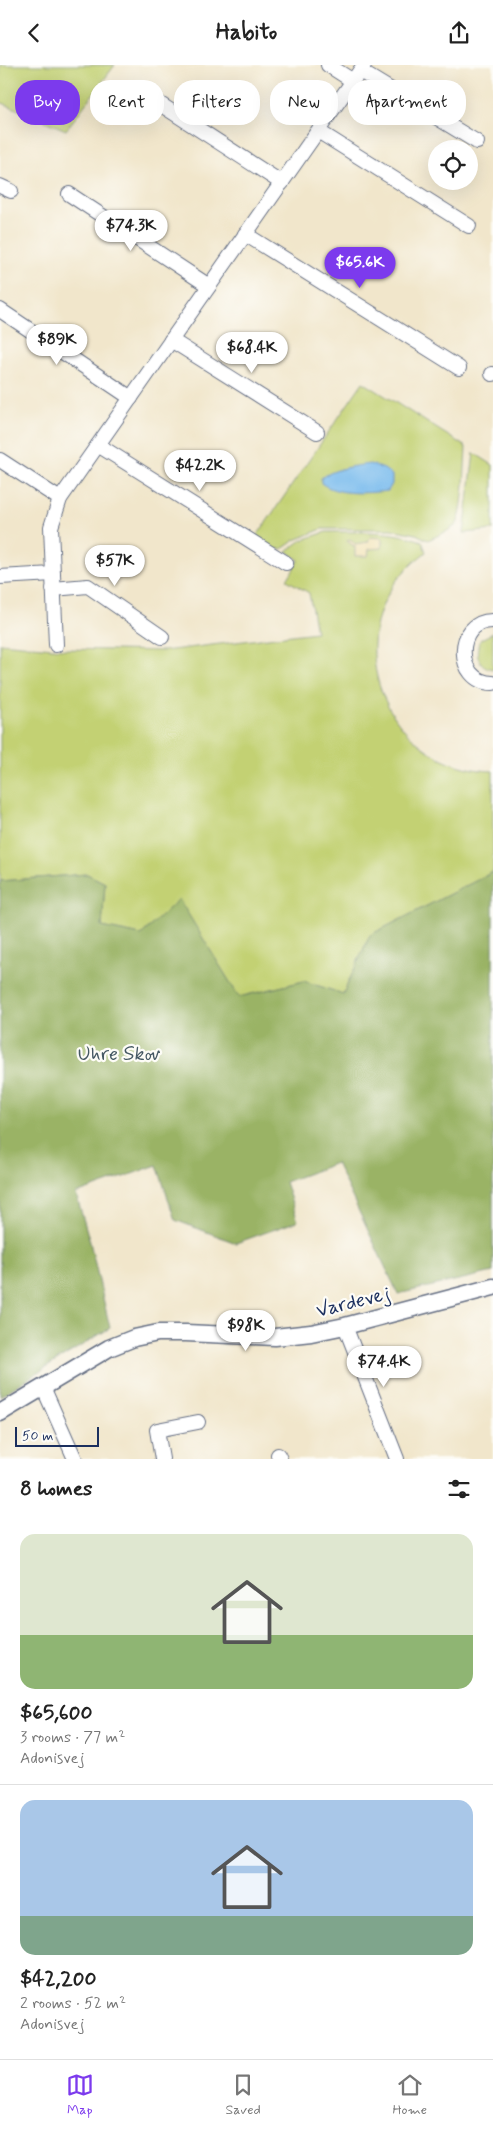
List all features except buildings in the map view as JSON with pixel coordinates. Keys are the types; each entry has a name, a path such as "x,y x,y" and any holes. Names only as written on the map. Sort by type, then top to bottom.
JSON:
{"street":[{"path":"328,65 359,72 474,140"},
{"path":"56,645 50,527 60,499 359,72"},
{"path":"164,107 282,183"},
{"path":"318,131 469,226"},
{"path":"70,194 209,286"},
{"path":"246,234 460,368"},
{"path":"0,310 131,398"},
{"path":"171,340 317,432"},
{"path":"98,445 286,563"},
{"path":"0,461 60,499"},
{"path":"0,577 53,574"},
{"path":"54,589 88,586 162,637"},
{"path":"493,621 477,625 467,635 463,649 465,664 474,676 487,683 493,683"},
{"name":"Vardevej","path":"0,1413 108,1348 134,1338 158,1333 275,1337 311,1333 345,1327 493,1287"},
{"path":"345,1327 397,1459"},
{"path":"43,1387 75,1459"},
{"path":"162,1459 156,1429 198,1421"}],"green space":[{"path":"0,65 115,65 104,80 90,80 90,98 80,111 80,80 15,80 15,108 0,102"},
{"path":"54,125 70,125 66,130"},
{"path":"363,382 466,447 461,511 456,525 428,540 416,534 391,529 322,529 295,540 282,549 279,548 276,553 254,540"},
{"path":"474,453 493,465 493,530 464,533"},
{"path":"326,532 387,533 422,541 426,552 394,584 379,615 374,647 377,678 388,707 406,732 430,752 460,766 493,771 493,872 370,935 343,994 304,981 239,997 179,900 141,935 102,927 105,883 87,874 0,881 0,643 63,649 164,651 316,632 309,593 287,580 299,560 287,551 302,540"},
{"path":"493,633 493,669 480,662 478,648 481,639"},
{"name":"Uhre Skov","path":"493,872 493,1272 398,1294 336,1163 285,1182 298,1221 236,1243 175,1220 157,1165 76,1194 90,1242 110,1328 0,1396 0,881 87,874 105,883 102,927 141,935 179,899 239,997 304,981 343,994 370,935"}],"sand":[{"path":"370,537 382,538 382,548 369,549 368,556 355,556 355,547 347,541 350,539 355,544 368,542"}],"water":[{"path":"370,464 384,469 392,475 392,484 388,491 344,492 321,483 321,478 333,472"}]}
